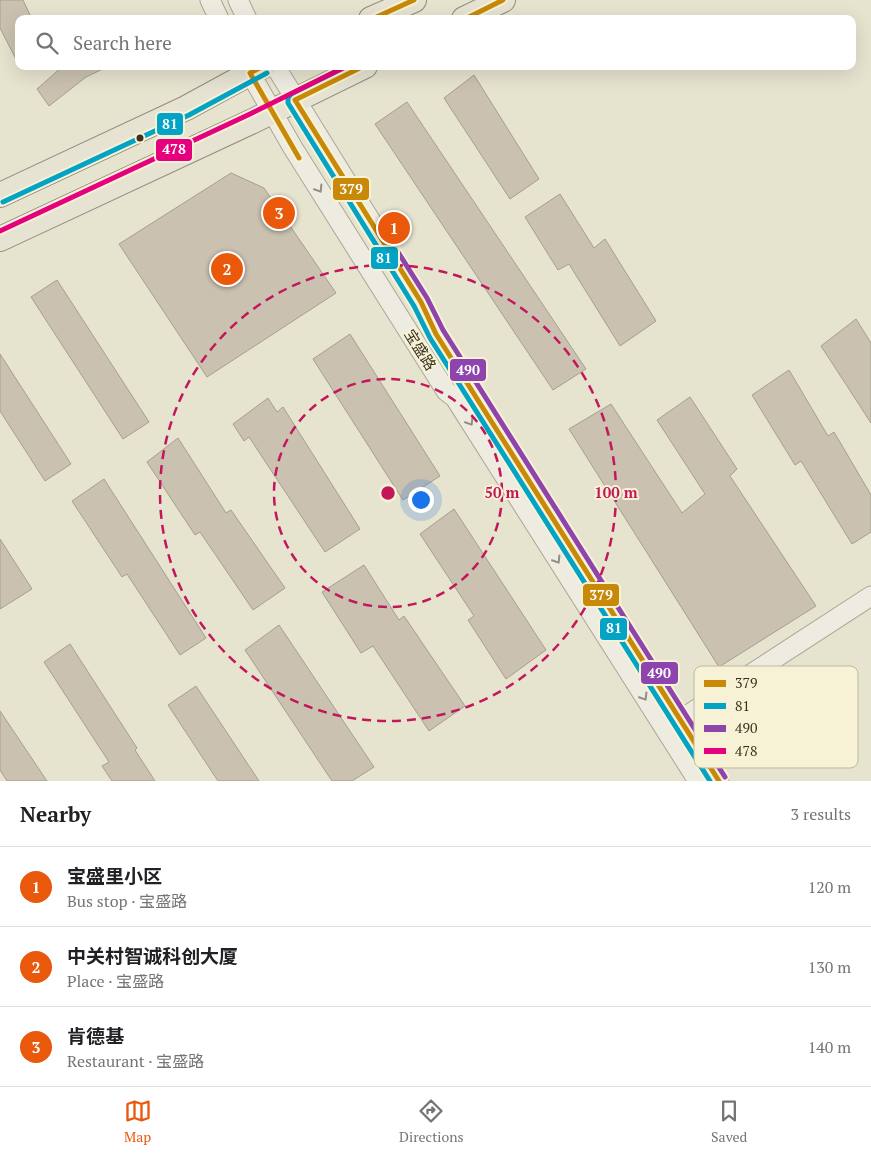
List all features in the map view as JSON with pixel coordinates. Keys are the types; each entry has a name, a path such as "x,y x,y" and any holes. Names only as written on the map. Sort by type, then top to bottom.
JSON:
{"main road":[{"path":"380,15 414,0"},
{"path":"472,15 503,0"},
{"path":"0,195 186,108 250,70"},
{"path":"0,239 357,70"}],"street":[{"path":"210,0 217,15"},
{"path":"238,0 245,15"},
{"name":"宝盛路","path":"254,70 273,111 298,156 446,391 455,398 698,781"},
{"name":"宝盛路","path":"277,70 421,302 436,334 694,742"},
{"path":"763,666 871,596"},
{"path":"680,720 694,711"},
{"name":"宝盛路","path":"711,768 719,781"}],"building":[{"path":"0,0 23,0 30,15 15,15 15,57 0,28"},
{"path":"58,70 101,70 86,77 49,106 37,89"},
{"path":"474,75 539,179 510,199 444,98"},
{"path":"407,102 586,369 553,390 375,124"},
{"path":"231,173 264,188 336,293 207,377 119,244"},
{"path":"560,194 594,248 605,239 656,321 620,346 569,264 558,270 525,217"},
{"path":"57,280 149,422 123,439 31,297"},
{"path":"856,319 871,343 871,423 821,346"},
{"path":"350,334 440,476 403,500 313,359"},
{"path":"0,354 71,464 45,481 0,411"},
{"path":"789,370 828,436 834,432 871,495 871,532 852,544 801,461 795,465 752,395"},
{"path":"690,397 737,469 730,476 816,606 721,666 718,666 569,429 611,404 682,513 705,494 657,420"},
{"path":"268,398 277,412 283,407 360,529 325,552 249,437 244,441 233,424"},
{"path":"178,438 226,513 231,510 285,588 253,610 200,532 195,535 147,462"},
{"path":"104,479 206,638 180,655 127,574 122,577 72,501"},
{"path":"454,509 546,650 506,679 468,620 474,616 420,534"},
{"path":"0,539 32,589 0,609"},
{"path":"364,565 399,620 404,616 465,706 429,731 373,646 361,653 322,592"},
{"path":"279,625 374,767 352,781 332,781 245,650"},
{"path":"70,644 137,748 135,750 155,781 112,781 102,766 109,762 44,662"},
{"path":"196,686 259,781 218,781 168,705"},
{"path":"0,711 47,781 7,781 0,770"}],"transit line":[{"name":"379","path":"381,15 414,0"},
{"name":"379","path":"473,15 503,0"},
{"name":"379","path":"256,70 250,73 299,158"},
{"name":"81","path":"339,70 291,94 288,98 288,103 414,306 430,338 694,756"},
{"name":"478","path":"0,231 250,114 339,70"},
{"name":"379","path":"356,70 295,100 421,302 436,334 694,742"},
{"name":"81","path":"3,202 189,115 267,73"},
{"name":"490","path":"386,233 427,298 443,330 694,728"},
{"name":"81","path":"702,768 710,781"},
{"name":"379","path":"711,768 719,781"},
{"name":"490","path":"719,768 725,777"}],"place":[{"name":"肯德基","path":"279,213"},
{"name":"宝盛里小区","path":"394,228"},
{"name":"中关村智诚科创大厦","path":"227,269"}]}
